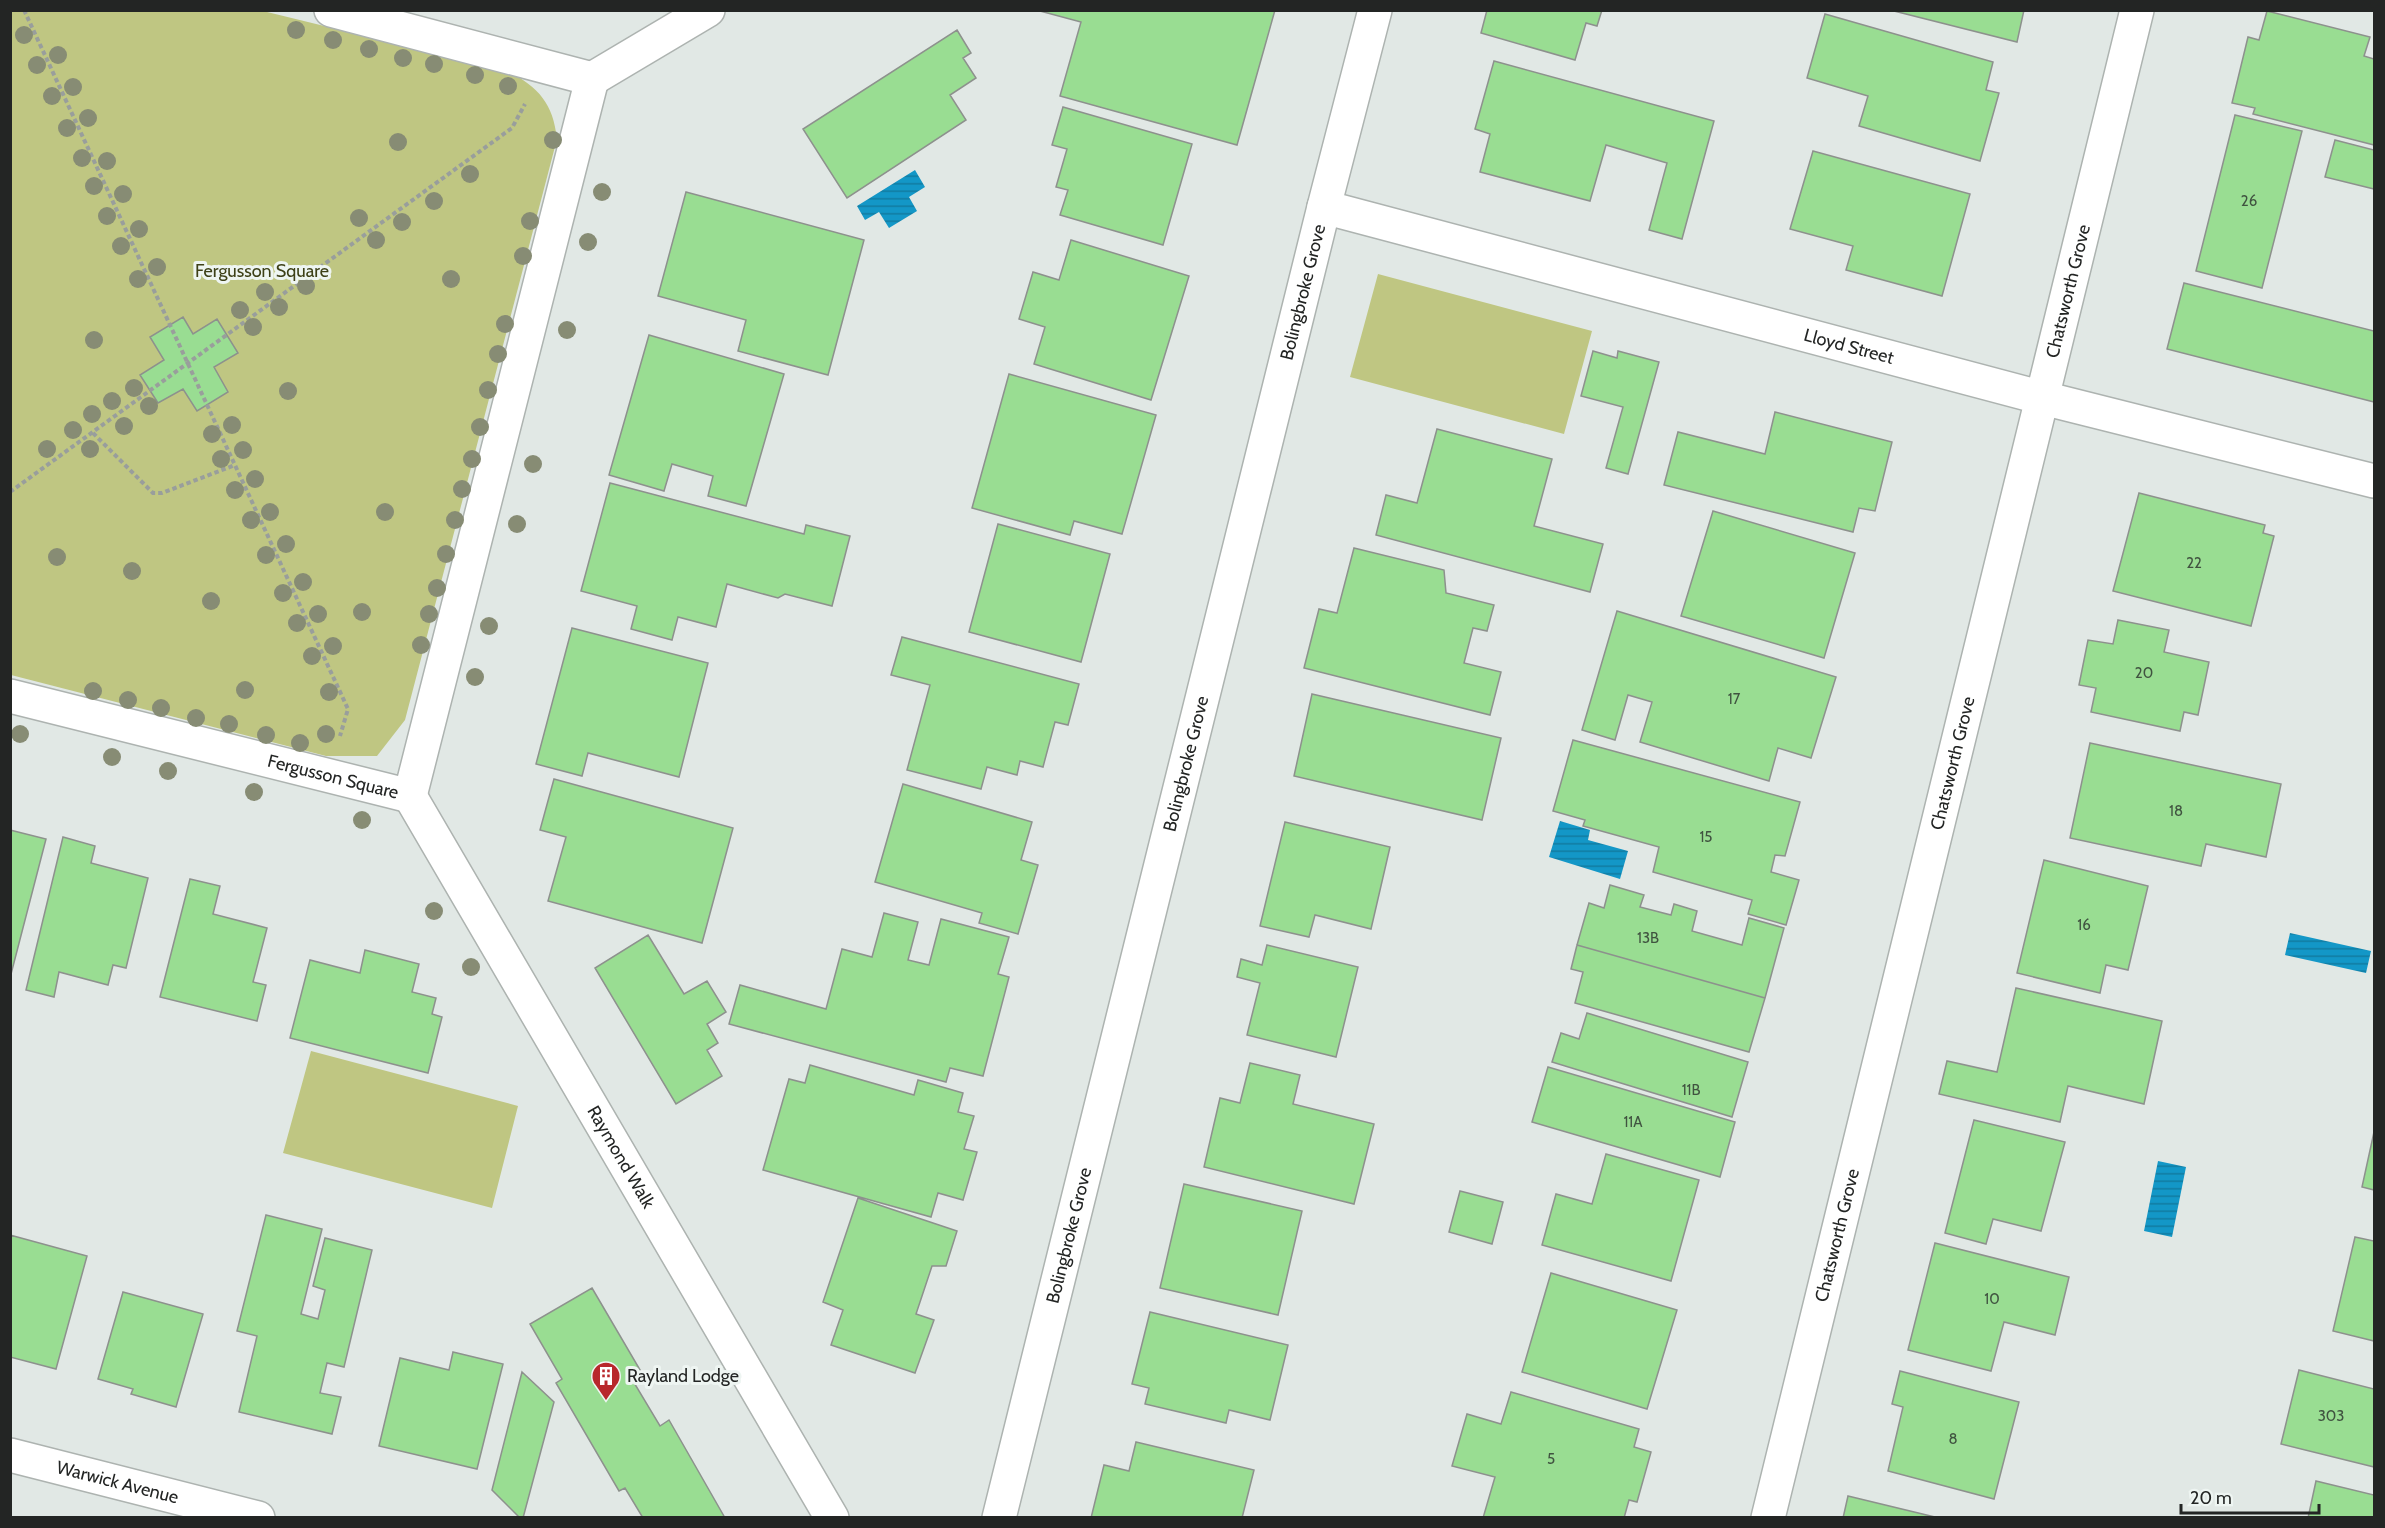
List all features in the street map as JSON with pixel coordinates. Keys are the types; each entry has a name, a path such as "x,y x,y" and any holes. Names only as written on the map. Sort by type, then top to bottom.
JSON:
{"street":[{"path":"331,10 592,79 708,10"},
{"name":"Bolingbroke Grove","path":"999,1518 1324,207 1375,10"},
{"name":"Chatsworth Grove","path":"1768,1518 2137,10"},
{"name":"Fergusson Square","path":"10,696 410,796 592,79"},
{"name":"Lloyd Street","path":"1324,207 2043,398 2374,482"},
{"name":"Raymond Walk","path":"410,796 832,1518"},
{"name":"Warwick Avenue","path":"10,1455 258,1518"}],"path":[{"path":"24,10 348,709 338,741"},
{"path":"10,492 512,128 527,100"},
{"path":"93,433 153,493 162,493 235,465"}],"green space":[{"name":"Fergusson Square","path":"10,11 263,11 508,71 536,90 548,106 557,139 405,720 377,756 326,756 11,675"},
{"path":"1378,274 1592,331 1564,434 1350,377"},
{"path":"311,1051 518,1106 492,1208 283,1153"}],"water":[{"path":"915,170 925,187 909,197 917,211 889,228 879,212 865,220 857,206"},
{"path":"1560,821 1590,830 1588,840 1628,851 1620,879 1549,857"},
{"path":"2290,933 2371,951 2366,973 2285,955"},
{"path":"2158,1161 2186,1167 2172,1237 2144,1231"}],"building":[{"path":"1275,10 1237,145 1060,96 1081,22 1040,11"},
{"path":"1487,10 1602,10 1597,26 1586,23 1575,60 1481,33"},
{"path":"1890,10 2024,10 2017,42"},
{"path":"2267,11 2370,37 2364,56 2374,59 2374,145 2253,114 2255,108 2232,103 2248,37 2259,40"},
{"path":"1825,14 1993,62 1986,90 1999,93 1980,161 1859,126 1868,96 1807,78"},
{"path":"957,30 971,53 963,58 976,78 950,95 966,120 847,198 803,129"},
{"path":"1494,61 1714,121 1682,239 1649,230 1667,163 1606,145 1590,201 1480,172 1490,134 1475,129"},
{"path":"1063,107 1192,144 1163,245 1060,215 1068,190 1056,187 1067,149 1052,145"},
{"path":"2235,115 2302,131 2262,288 2196,271"},
{"path":"2335,140 2374,150 2374,189 2325,177"},
{"path":"1813,151 1970,194 1942,296 1846,270 1853,246 1790,229"},
{"path":"686,192 864,240 828,375 738,351 746,320 658,296"},
{"path":"1071,240 1189,276 1151,400 1034,364 1045,327 1019,319 1033,272 1059,280"},
{"path":"2184,283 2374,331 2374,402 2167,349"},
{"path":"183,317 193,334 217,319 238,353 214,367 228,392 197,411 183,389 158,403 140,375 164,360 150,337"},
{"path":"649,335 784,374 746,506 708,496 713,476 672,464 664,491 609,475"},
{"path":"1593,351 1617,358 1618,351 1659,362 1628,474 1606,468 1623,407 1581,396"},
{"path":"1009,374 1156,415 1122,534 1074,521 1070,535 972,508"},
{"path":"1775,412 1892,442 1875,511 1859,508 1853,532 1664,485 1678,432 1765,454"},
{"path":"1437,429 1552,459 1534,526 1603,544 1590,592 1376,535 1386,495 1417,503"},
{"path":"610,483 804,534 806,525 850,536 832,606 785,594 778,598 727,584 716,627 678,617 672,640 631,629 637,606 581,591"},
{"path":"2139,493 2265,525 2263,533 2274,536 2251,626 2113,591"},
{"path":"1713,511 1855,553 1824,658 1681,616"},
{"path":"998,524 1110,554 1081,662 969,632"},
{"path":"1354,548 1444,570 1446,593 1494,605 1487,631 1473,628 1464,663 1501,672 1490,715 1304,668 1319,609 1337,613"},
{"path":"1617,611 1836,677 1811,758 1778,748 1769,781 1640,742 1652,702 1628,695 1615,740 1582,730"},
{"path":"2118,620 2169,630 2164,652 2209,662 2198,715 2184,712 2180,731 2091,712 2096,688 2079,685 2088,640 2113,644"},
{"path":"572,628 708,663 679,777 588,753 582,776 536,764"},
{"path":"902,637 1079,684 1068,725 1055,722 1043,767 1020,761 1017,775 987,767 981,789 907,770 930,685 891,675"},
{"path":"1312,694 1501,738 1482,820 1294,776"},
{"path":"1573,740 1800,802 1785,856 1775,855 1771,872 1799,880 1786,925 1748,914 1752,900 1653,872 1659,847 1583,826 1585,820 1553,811"},
{"path":"2090,743 2281,784 2266,857 2206,844 2201,866 2070,838"},
{"path":"554,779 733,828 702,943 548,901 566,837 540,830"},
{"path":"903,784 1032,822 1021,860 1038,865 1018,934 979,923 982,913 875,882"},
{"path":"1285,822 1390,847 1371,929 1315,915 1309,937 1260,926"},
{"path":"10,830 46,839 10,978"},
{"path":"63,837 95,846 91,863 148,878 126,968 113,965 108,985 59,972 54,997 26,990"},
{"path":"2044,860 2148,886 2128,970 2106,965 2100,993 2017,973"},
{"path":"190,879 220,886 213,914 267,928 253,982 266,985 257,1021 160,997"},
{"path":"1610,885 1644,895 1640,907 1671,915 1674,904 1697,911 1692,931 1742,945 1749,918 1784,928 1765,998 1577,945 1589,903 1604,908"},
{"path":"884,913 918,922 908,960 929,965 941,919 1009,937 998,974 1009,977 983,1076 950,1068 946,1082 729,1024 740,985 826,1009 842,949 872,957"},
{"path":"648,935 684,994 707,981 726,1012 707,1024 718,1043 707,1050 722,1076 676,1104 595,968"},
{"path":"1267,945 1358,967 1336,1057 1247,1035 1260,983 1237,977 1241,959 1262,965"},
{"path":"1577,945 1765,998 1749,1052 1575,1003 1583,972 1571,969"},
{"path":"365,950 419,964 412,992 436,998 432,1014 442,1017 428,1073 290,1038 310,960 360,973"},
{"path":"2016,988 2162,1021 2144,1104 2068,1086 2060,1122 1939,1094 1947,1061 1997,1072"},
{"path":"1587,1013 1748,1062 1732,1117 1552,1062 1561,1033 1579,1039"},
{"path":"1250,1063 1300,1075 1293,1104 1374,1124 1354,1204 1204,1167 1220,1098 1240,1103"},
{"path":"810,1065 914,1095 918,1080 963,1093 958,1112 974,1116 964,1149 977,1152 963,1200 938,1193 931,1217 763,1170 789,1079 805,1083"},
{"path":"1548,1067 1735,1122 1720,1177 1532,1122"},
{"path":"1974,1120 2065,1142 2041,1231 1993,1219 1986,1244 1945,1233"},
{"path":"2374,1132 2374,1190 2362,1187"},
{"path":"1606,1154 1699,1180 1671,1281 1542,1245 1556,1194 1592,1204"},
{"path":"1184,1184 1302,1211 1278,1315 1160,1288"},
{"path":"1460,1191 1503,1202 1492,1244 1449,1232"},
{"path":"858,1198 957,1231 946,1266 932,1266 916,1314 934,1320 915,1373 831,1345 843,1310 823,1302"},
{"path":"266,1215 322,1229 301,1314 318,1319 325,1290 313,1286 325,1238 372,1250 344,1367 327,1363 320,1393 341,1397 332,1434 239,1412 257,1336 237,1331"},
{"path":"10,1235 87,1256 56,1369 10,1357"},
{"path":"2355,1237 2374,1241 2374,1341 2333,1331"},
{"path":"1935,1243 2069,1277 2055,1335 2004,1322 1991,1371 1908,1350"},
{"path":"1551,1273 1677,1310 1647,1409 1522,1372"},
{"name":"Rayland Lodge","path":"592,1288 643,1375 633,1381 660,1426 669,1420 725,1518 643,1518 625,1488 619,1491 556,1383 562,1379 530,1324"},
{"path":"123,1292 203,1314 176,1407 131,1394 133,1389 98,1379"},
{"path":"1150,1312 1288,1345 1270,1420 1229,1410 1226,1423 1145,1404 1149,1388 1132,1384"},
{"path":"453,1352 503,1364 477,1469 379,1446 400,1358 449,1370"},
{"path":"2299,1370 2374,1389 2374,1467 2281,1444"},
{"path":"1900,1371 2019,1402 1994,1499 1888,1471 1903,1407 1892,1404"},
{"path":"522,1372 554,1402 523,1518 520,1518 492,1490"},
{"path":"1511,1392 1639,1429 1634,1447 1651,1452 1637,1502 1629,1500 1624,1518 1483,1518 1495,1477 1452,1466 1467,1414 1501,1424"},
{"path":"1136,1442 1254,1470 1242,1518 1091,1518 1104,1465 1129,1471"},
{"path":"2316,1481 2374,1495 2374,1518 2308,1518"},
{"path":"1848,1496 1939,1518 1843,1518"}],"place":[{"name":"Rayland Lodge","path":"606,1402"}]}
